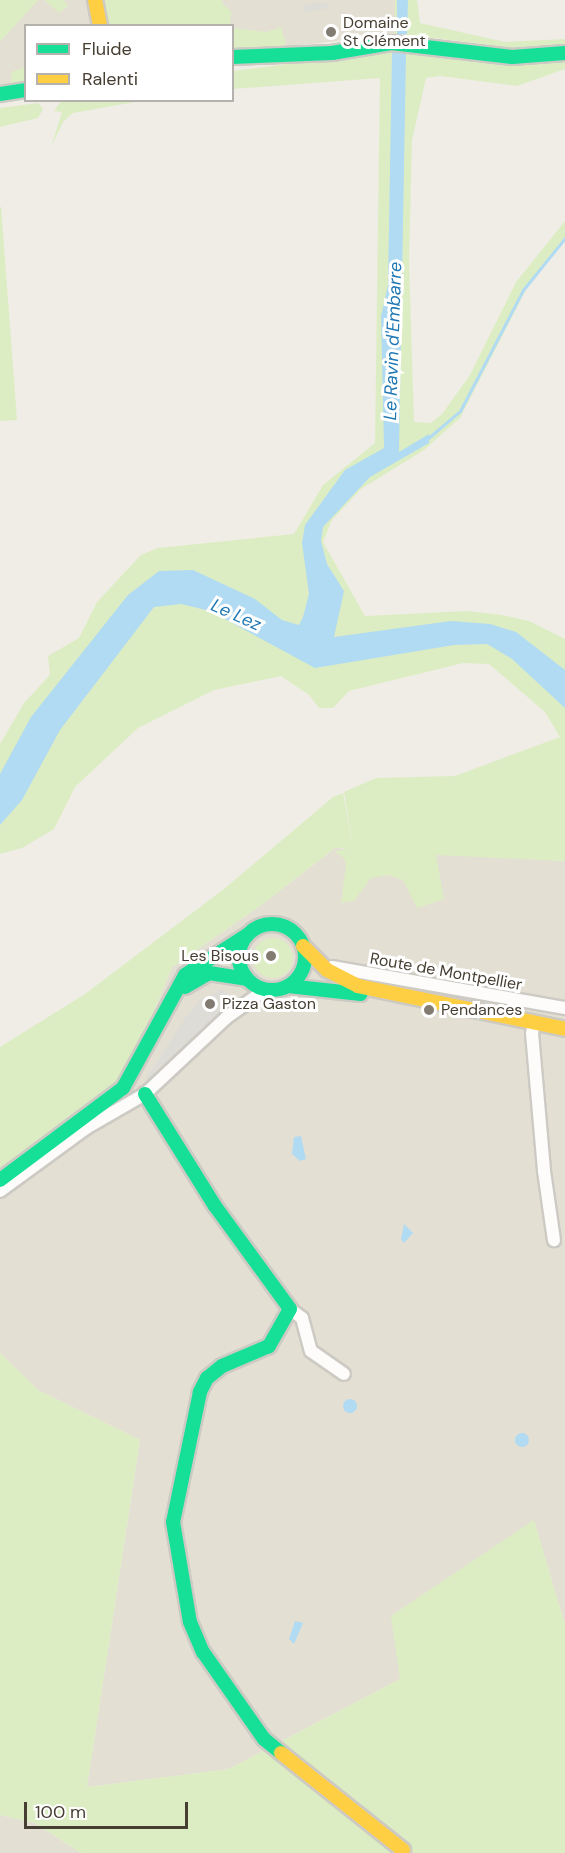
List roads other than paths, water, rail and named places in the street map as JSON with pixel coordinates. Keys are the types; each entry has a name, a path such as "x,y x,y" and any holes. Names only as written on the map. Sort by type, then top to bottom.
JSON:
{"street":[{"path":"96,5 101,24"},
{"path":"234,57 350,51 384,43 411,43 512,57 565,53"},
{"path":"234,64 270,56"},
{"path":"0,94 24,90"},
{"path":"0,103 24,99"},
{"path":"0,1180 123,1088 141,1061 164,1007 185,975 230,943 263,926 282,926 303,946 301,973 288,986 265,990 227,1017 145,1094 86,1128 0,1191"},
{"path":"247,979 239,962 248,935"},
{"name":"Route de Montpellier","path":"303,946 322,966 358,986 408,999"},
{"name":"Route de Montpellier","path":"322,966 565,1008"},
{"path":"164,1007 193,979 209,973 247,979 265,990"},
{"name":"Route de Montpellier","path":"288,986 408,999 565,1029"},
{"path":"534,1022 532,1033 543,1160 554,1240"},
{"path":"145,1094 215,1206 290,1309 302,1318 311,1351 344,1374"},
{"path":"290,1309 282,1329 269,1346 222,1366 207,1378 200,1392 173,1522 190,1622 203,1652 264,1739 403,1850"}],"water":[{"path":"397,0 408,0 407,34 397,35"},
{"path":"392,52 406,53 399,452 429,434 429,443 370,477 323,527 321,541 327,564 344,591 334,637 451,621 490,624 516,632 565,670 565,708 512,659 487,644 454,645 315,668 210,611 181,604 154,607 60,730 22,800 0,825 0,774 31,717 128,595 159,571 193,570 255,599 282,620 299,625 309,594 302,543 305,525 345,470 384,448 381,316 388,285"},
{"path":"301,1136 306,1159 300,1161 292,1154 294,1137"},
{"path":"404,1224 413,1233 404,1243 401,1239"},
{"path":"347,1399 353,1399 357,1406 353,1413 347,1413 343,1409 343,1403"},
{"path":"519,1433 525,1433 529,1440 525,1447 519,1447 515,1443 515,1437"},
{"path":"295,1621 303,1623 294,1644 289,1639"}],"waterway":[{"path":"427,439 460,411 523,290 565,238"}],"place":[{"name":"Domaine St Clément","path":"331,32"},
{"name":"Les Bisous","path":"271,956"},
{"name":"Pizza Gaston","path":"210,1004"},
{"name":"Pendances","path":"429,1010"}],"water label":[{"name":"Le Ravin d'Embarre","path":"393,341"},
{"name":"Le Lez","path":"236,615"}]}
